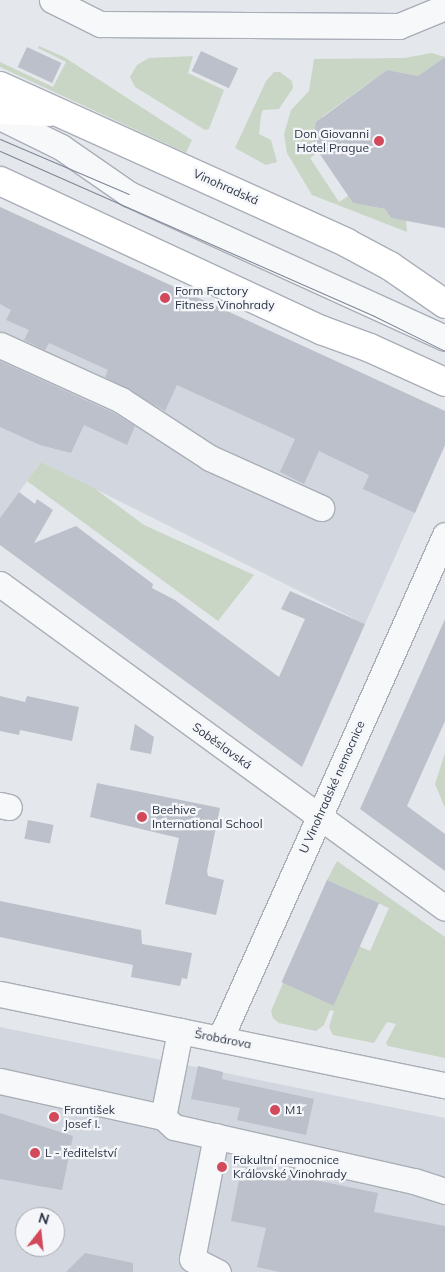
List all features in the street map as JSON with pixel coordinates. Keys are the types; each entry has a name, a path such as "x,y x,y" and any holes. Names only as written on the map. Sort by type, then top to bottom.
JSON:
{"main road":[{"name":"Vinohradská","path":"1,92 60,112 347,243 390,266 445,304"},
{"path":"0,181 294,318 445,382"}],"street":[{"path":"52,0 100,24 399,26 445,7"},
{"path":"0,117 61,147 129,194 445,338"},
{"path":"0,345 121,400 210,458 321,508"},
{"name":"U Vinohradské nemocnice","path":"220,1039 445,535"},
{"name":"Soběslavská","path":"0,584 445,908"},
{"name":"Šrobárova","path":"0,994 445,1085"},
{"path":"163,1117 180,1031"},
{"path":"0,1081 163,1117 174,1127 414,1181 445,1191"},
{"path":"216,1136 192,1259 218,1272"}],"shaded area":[{"path":"0,207 151,276 445,445 365,624 41,462 0,518"},
{"name":"Fakultní nemocnice Královské Vinohrady","path":"0,1027 445,1118 445,1272 0,1272"}],"green space":[{"path":"39,46 64,57 192,140 186,153 0,67 0,62 53,87 66,62 38,48"},
{"path":"432,53 445,57 418,76 387,70 323,116 312,134 317,153 310,158 339,202 348,196 353,203 385,209 391,218 406,220 407,232 312,195 287,153 284,134 291,110 309,91 314,59 404,58"},
{"path":"193,56 188,73 224,90 209,129 205,130 135,87 130,77 137,65 149,58"},
{"path":"274,72 280,72 292,81 293,88 279,109 263,110 261,115 259,134 271,140 277,162 266,165 235,148 266,81"},
{"path":"41,462 94,488 144,525 254,575 218,621 27,481"},
{"path":"445,753 445,808 435,784"},
{"path":"337,861 445,937 445,1058 388,1046 386,1043 396,1024 387,1022 374,1043 333,1035 329,1027 334,1011 330,1010 324,1025 316,1031 279,1023 273,1018 271,1011 283,983 356,945 370,951 389,908 327,880"}],"building":[{"path":"27,47 61,63 52,83 18,67"},
{"path":"201,51 238,68 229,88 192,71"},
{"name":"Don Giovanni Hotel Prague","path":"445,57 445,228 391,218 385,209 353,203 313,144 316,122 387,70 418,76"},
{"path":"0,207 445,411 445,445 415,513 363,489 369,475 319,451 304,484 280,472 295,439 177,385 165,411 105,377 108,370 49,343 45,350 24,340 29,330 6,320 11,310 0,304"},
{"path":"0,361 114,413 135,426 127,445 84,425 71,453 40,445 0,427"},
{"path":"19,492 35,504 37,499 53,510 34,543 76,526 153,584 152,588 175,600 279,677 305,619 281,609 290,591 365,624 302,767 0,545 0,518"},
{"path":"445,619 445,721 407,806 445,834 445,871 360,809"},
{"path":"0,696 25,702 27,696 79,707 72,741 20,730 19,735 0,731"},
{"path":"135,724 154,737 151,754 130,750"},
{"path":"97,783 220,808 207,871 208,876 224,880 216,915 165,904 179,838 90,817"},
{"path":"28,820 54,825 50,844 24,839"},
{"path":"327,880 379,903 334,1006 281,982"},
{"path":"0,901 141,930 142,944 192,953 187,979 182,978 180,986 131,977 133,965 0,937"},
{"name":"M1","path":"198,1066 223,1072 222,1079 314,1099 306,1135 237,1120 240,1108 191,1099"},
{"name":"L - ředitelství","path":"0,1113 73,1136 62,1190 0,1179"},
{"path":"242,1165 378,1193 374,1212 445,1226 445,1272 280,1272 257,1267 266,1228 231,1221"},
{"path":"85,1253 133,1263 133,1272 66,1272"}],"tram line":[{"path":"0,139 129,194"},
{"path":"0,151 374,316 445,351"}],"place":[{"name":"Don Giovanni Hotel Prague","path":"379,141"},
{"name":"Form Factory Fitness Vinohrady","path":"165,298"},
{"name":"Beehive International School","path":"142,817"},
{"name":"M1","path":"275,1110"},
{"name":"František Josef I.","path":"54,1117"},
{"name":"L - ředitelství","path":"35,1153"},
{"name":"Fakultní nemocnice Královské Vinohrady","path":"222,1167"}]}
